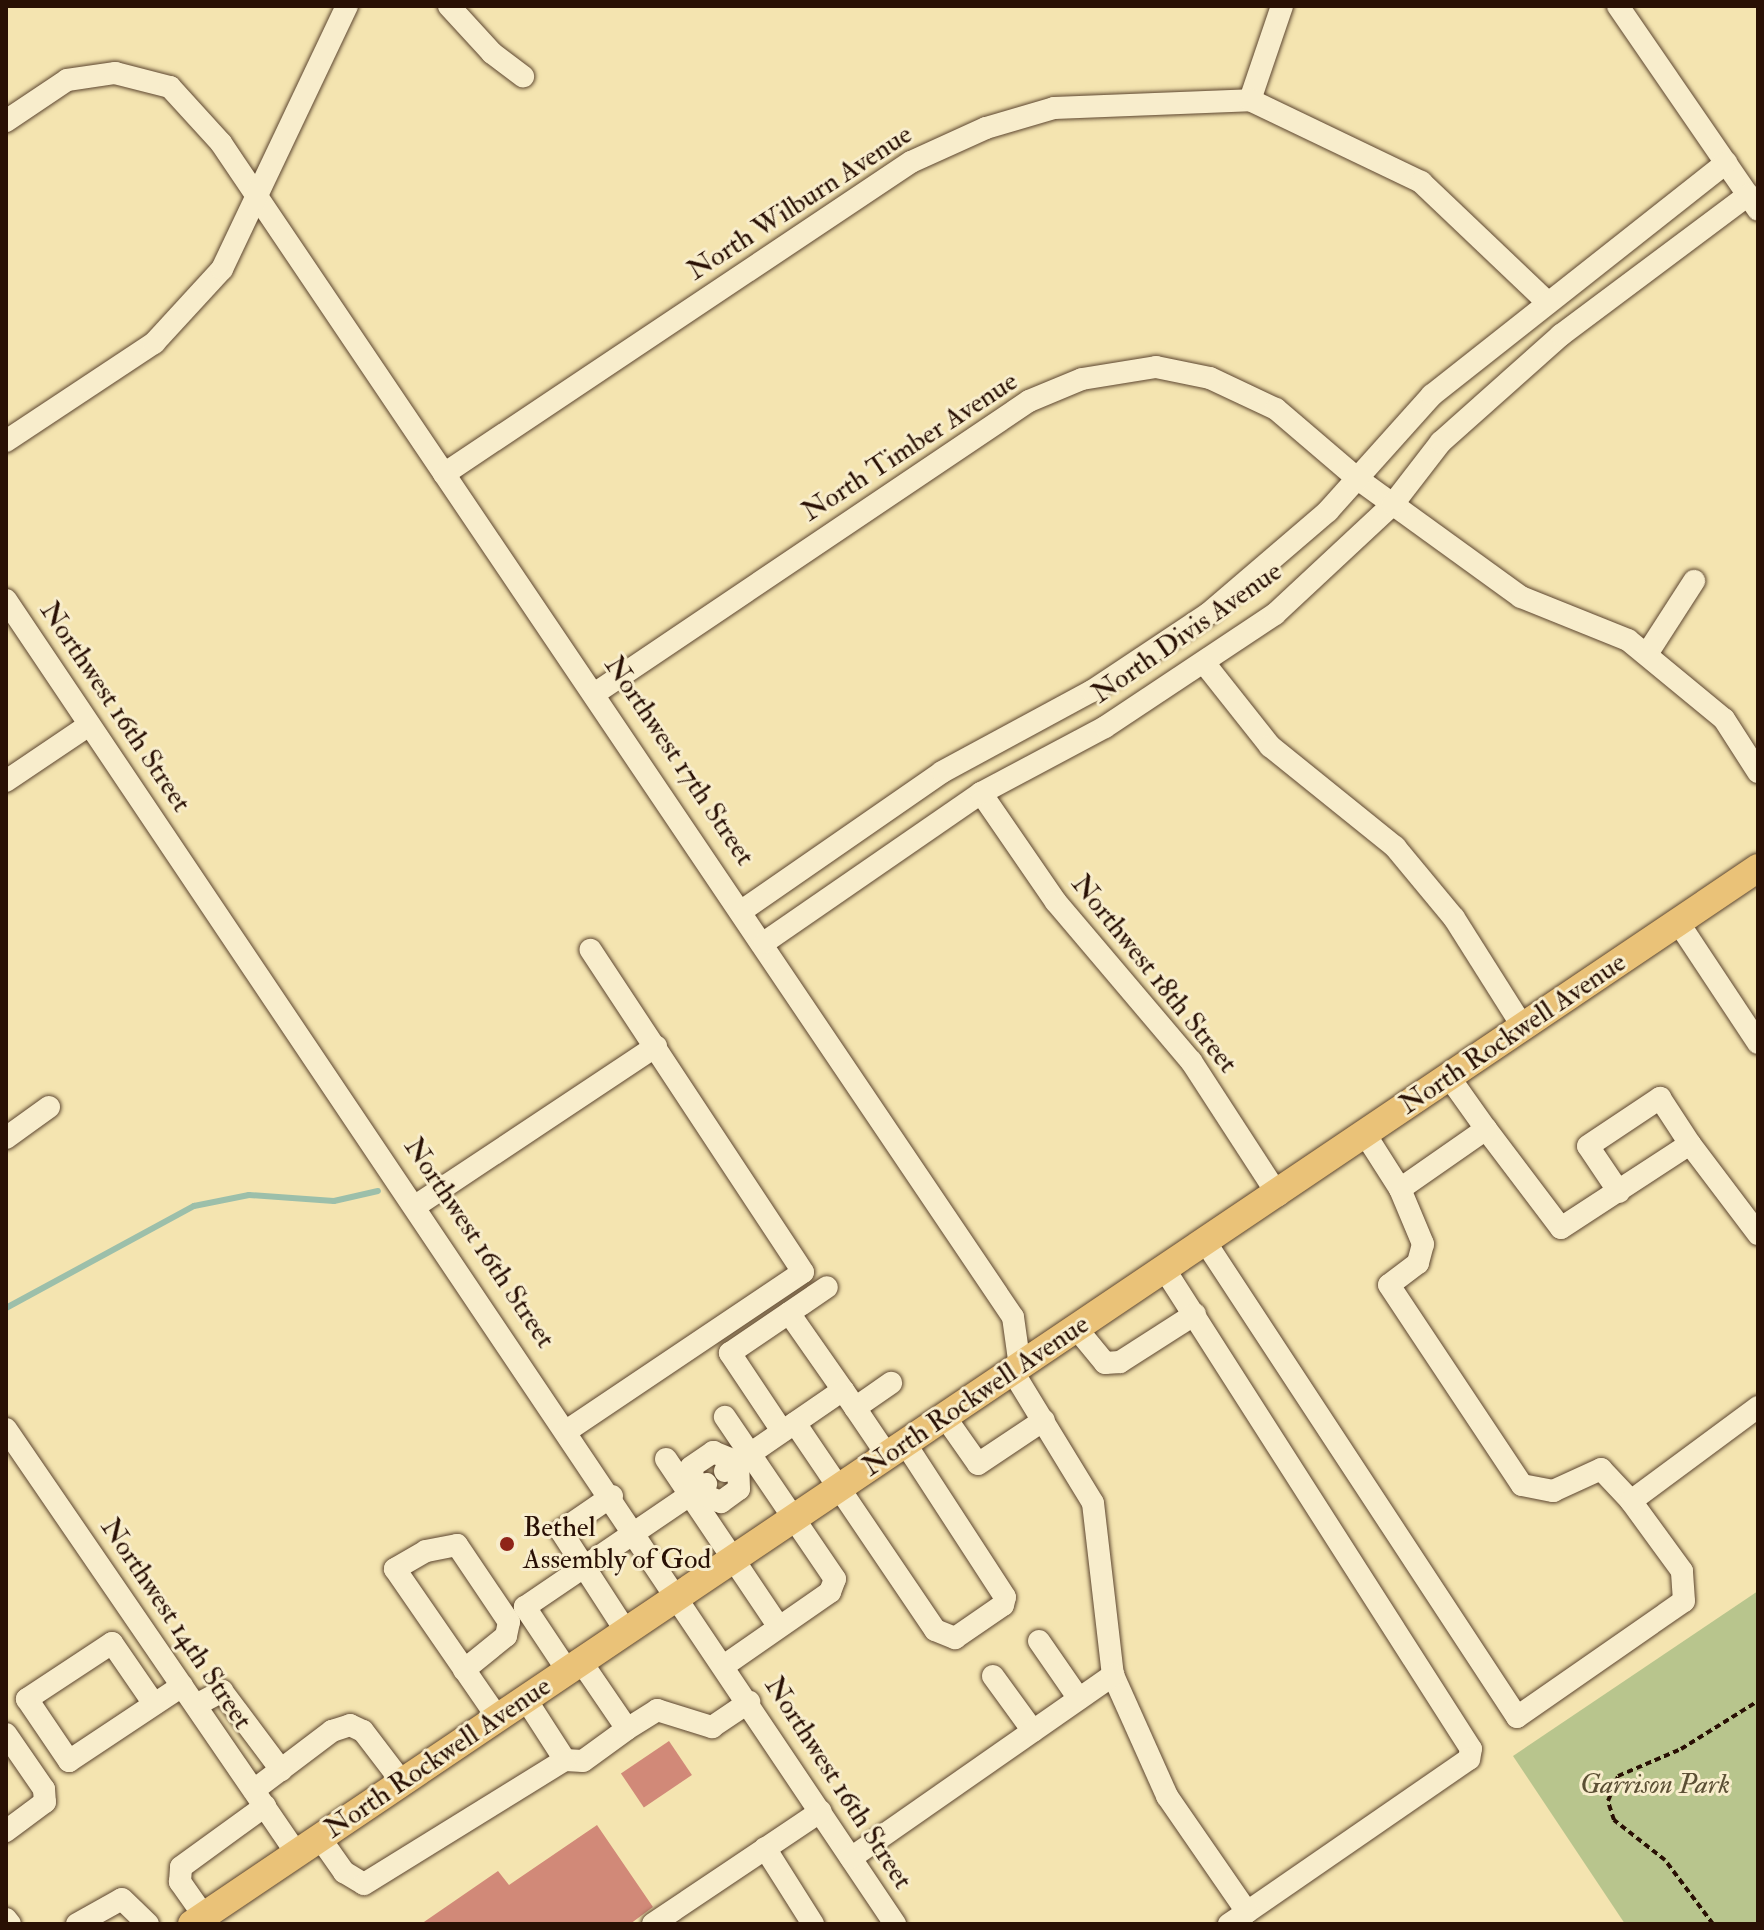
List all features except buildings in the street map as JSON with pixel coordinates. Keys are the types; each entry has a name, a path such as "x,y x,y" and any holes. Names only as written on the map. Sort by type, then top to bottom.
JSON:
{"main road":[{"name":"North Rockwell Avenue","path":"198,1920 678,1594 1278,1195 1758,868"}],"street":[{"path":"6,441 154,343 222,269 258,202 347,6"},
{"path":"449,6 492,53 523,76"},
{"path":"1250,100 1282,6"},
{"path":"1618,6 1753,202"},
{"name":"Northwest 17th Street","path":"6,121 67,80 115,73 170,87 221,143 444,474 597,692 1013,1317 1017,1370"},
{"name":"North Wilburn Avenue","path":"444,474 923,156 1054,108 1250,100 1421,182 1547,302"},
{"name":"North Divis Avenue","path":"743,910 942,772 1092,691 1208,614 1358,479 1432,395 1726,163"},
{"name":"North Divis Avenue","path":"765,942 981,793 1105,727 1205,664 1275,614 1393,504 1441,442 1561,335 1753,202"},
{"name":"North Timber Avenue","path":"597,692 1029,401 1082,379 1156,367 1210,378 1276,409 1358,479 1521,597 1628,640 1724,719 1758,772"},
{"path":"1647,654 1694,581"},
{"name":"Northwest 16th Street","path":"6,600 678,1594 821,1811 888,1922"},
{"path":"1205,664 1270,746 1395,847 1454,918 1523,1027"},
{"path":"6,781 89,725"},
{"name":"Northwest 18th Street","path":"981,793 1056,902 1191,1061 1278,1195"},
{"path":"1678,922 1758,1043"},
{"path":"568,1430 803,1272 591,950"},
{"path":"417,1205 656,1046"},
{"path":"1449,1077 1561,1228 1690,1144"},
{"path":"1619,1192 1588,1146 1660,1098 1690,1144 1758,1234"},
{"path":"6,1138 49,1107"},
{"path":"1400,1189 1486,1129"},
{"path":"1206,1243 1517,1717 1684,1601 1682,1571 1631,1501 1601,1469 1553,1491 1522,1485 1389,1285 1424,1251 1400,1189 1365,1134"},
{"path":"1017,1370 1093,1503 1113,1675 1167,1796 1238,1918 1469,1759 1471,1749 1165,1270"},
{"path":"789,1313 849,1399 896,1449 1005,1597 1003,1605 955,1638 935,1630 839,1487 730,1353 827,1287"},
{"path":"1077,1329 1105,1363 1120,1362 1195,1314"},
{"path":"738,1462 789,1427 891,1383"},
{"path":"1631,1501 1758,1407"},
{"path":"666,1459 697,1491 721,1502 739,1489 738,1462 725,1417"},
{"path":"945,1417 978,1464 1044,1420"},
{"name":"Northwest 14th Street","path":"6,1429 260,1798 309,1846 364,1884 565,1760"},
{"path":"725,1665 779,1627 834,1585 794,1517 738,1462 713,1452 691,1467 697,1491 732,1558 779,1627"},
{"path":"627,1729 525,1607 697,1491"},
{"path":"612,1496 561,1531 625,1630"},
{"path":"464,1670 506,1636 509,1622 457,1545 426,1551 395,1569 464,1670 497,1717"},
{"path":"1039,1641 1079,1699"},
{"path":"154,1704 112,1643 27,1699 69,1761 182,1686"},
{"path":"851,1858 1113,1675"},
{"path":"993,1676 1033,1731"},
{"path":"196,1705 222,1691 281,1770"},
{"path":"525,1698 565,1760 583,1761 657,1710 712,1727 749,1702"},
{"path":"198,1920 180,1882 181,1867 260,1798 281,1770 350,1725 363,1731 402,1782"},
{"path":"6,1734 44,1789 45,1802 6,1831"},
{"path":"653,1924 821,1811"},
{"path":"765,1848 813,1924"},
{"path":"77,1924 122,1899 148,1924"},
{"path":"6,1919 10,1924"}],"path":[{"path":"1713,1924 1665,1860 1614,1820 1608,1801 1618,1776 1681,1749 1758,1701"}],"green space":[{"name":"Garrison Park","path":"1758,1591 1758,1924 1625,1924 1513,1756"}],"waterway":[{"path":"6,1308 194,1206 249,1195 334,1201 378,1191"}],"place":[{"name":"Bethel Assembly of God","path":"507,1544"}]}
